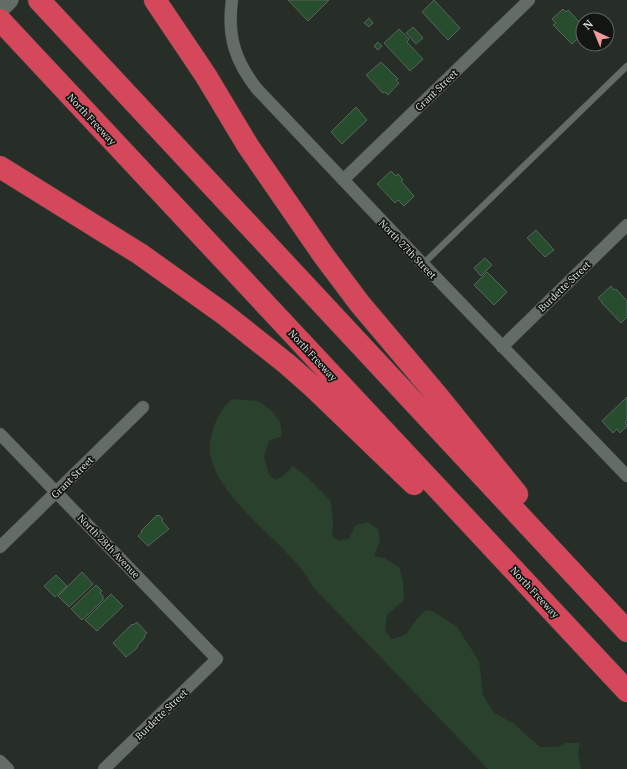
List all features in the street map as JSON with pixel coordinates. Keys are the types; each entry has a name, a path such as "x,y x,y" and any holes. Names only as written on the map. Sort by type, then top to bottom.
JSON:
{"highway":[{"path":"39,0 627,631"},
{"path":"155,0 206,76 241,135 271,181 335,272 627,628"},
{"name":"North Freeway","path":"0,20 623,686"},
{"path":"0,167 175,278 224,314 287,364 324,397 623,686"}],"main road":[{"path":"0,10 10,0"}],"street":[{"name":"North 27th Street","path":"232,0 230,14 231,32 235,51 242,68 257,89 627,476"},
{"name":"Grant Street","path":"343,180 529,0"},
{"name":"Burdette Street","path":"502,346 627,225"},
{"name":"Grant Street","path":"0,547 143,407"},
{"name":"North 28th Avenue","path":"0,434 217,659"},
{"name":"Burdette Street","path":"104,769 217,659"},
{"path":"0,761 8,769"}],"lane":[{"path":"423,264 627,66"}],"green space":[{"path":"233,399 258,401 272,411 280,422 282,436 269,441 264,456 269,475 275,480 283,476 293,466 307,477 331,501 333,522 332,536 339,541 349,538 356,525 368,522 378,529 380,541 374,556 384,558 399,567 403,580 404,600 387,615 385,630 391,639 405,635 419,616 426,610 434,612 457,627 479,661 483,695 494,713 513,723 540,747 557,747 566,743 580,743 578,754 581,769 488,769 314,588 298,565 233,498 222,483 214,468 210,453 210,441 213,429 221,412"}],"building":[{"path":"288,0 329,0 308,21"},
{"path":"434,0 460,28 448,40 422,12"},
{"path":"563,9 566,12 568,10 575,17 575,41 572,44 553,25 556,23 552,19"},
{"path":"369,18 373,23 369,27 364,23"},
{"path":"413,27 423,38 416,44 406,33"},
{"path":"399,29 409,39 407,42 423,59 410,71 384,43"},
{"path":"378,42 382,46 378,50 374,46"},
{"path":"381,62 398,79 396,80 399,83 388,95 385,92 383,93 366,75"},
{"path":"356,107 367,120 342,144 331,132"},
{"path":"391,171 396,176 398,174 403,180 401,181 414,196 404,206 398,200 395,203 377,184"},
{"path":"536,230 554,250 545,257 527,238"},
{"path":"485,258 492,265 481,276 474,268"},
{"path":"487,272 507,292 494,305 474,285"},
{"path":"611,286 614,290 616,289 627,301 627,317 621,323 598,298"},
{"path":"627,397 627,420 625,422 627,426 620,433 617,429 613,433 602,421"},
{"path":"157,515 163,519 162,521 169,529 148,546 138,536"},
{"path":"82,572 93,584 69,607 58,596"},
{"path":"56,575 67,586 55,597 44,586"},
{"path":"96,585 102,591 100,593 103,596 103,600 82,620 71,609"},
{"path":"111,594 123,606 97,631 85,620"},
{"path":"137,622 147,633 137,648 126,657 113,643 132,624 133,625"}]}
